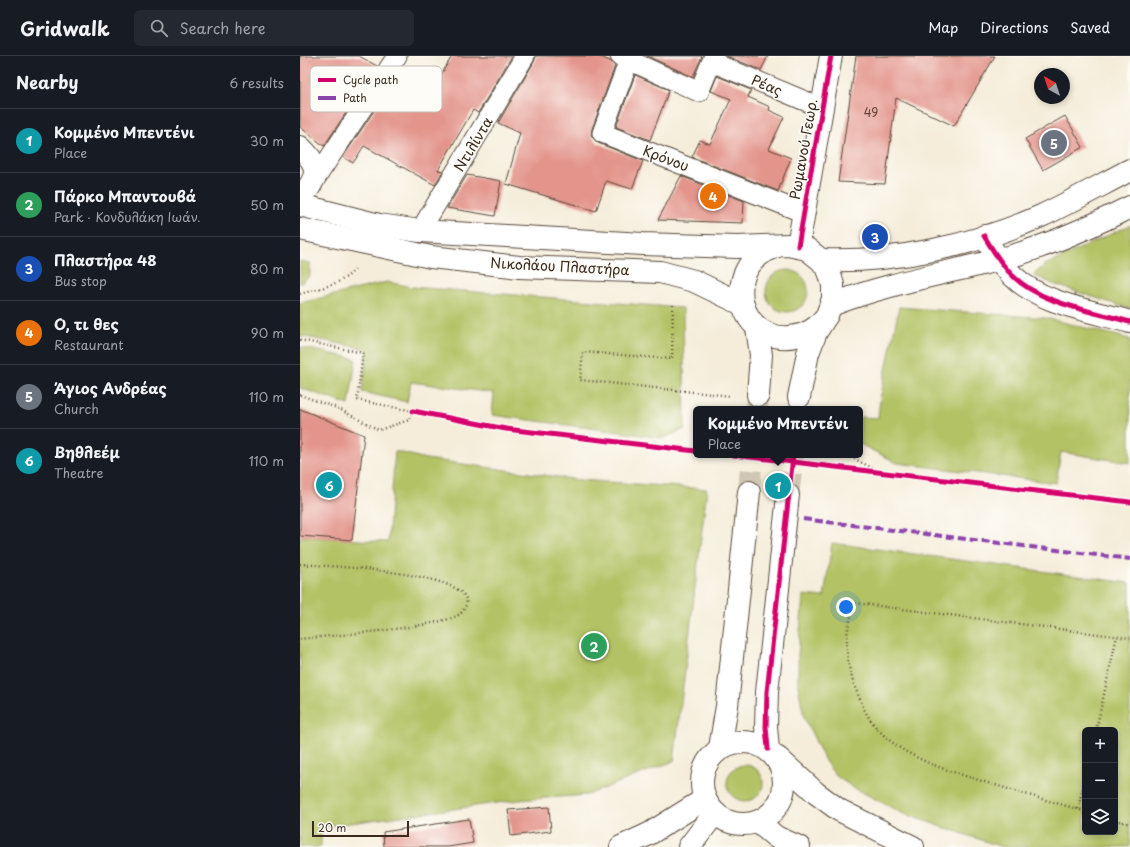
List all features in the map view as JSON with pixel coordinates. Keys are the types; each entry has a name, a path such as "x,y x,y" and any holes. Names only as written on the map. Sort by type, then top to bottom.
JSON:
{"main road":[{"name":"Ρωμανού Γεωρ.","path":"788,246 804,212 831,56"},
{"path":"300,147 315,166 316,173 306,192"},
{"path":"822,260 874,259 929,250 984,236 1040,216 1130,170"},
{"name":"Νικολάου Πλαστήρα","path":"300,205 379,225 420,231 736,248 788,246"},
{"path":"799,397 808,354 816,332 829,310 833,285 829,271 822,260 807,249 788,246 758,255 747,268 741,288 742,304 751,320 757,327 774,335 792,337 812,330 829,310 884,286 999,260 1065,237 1130,207"},
{"name":"Νικολάου Πλαστήρα","path":"300,229 431,257 519,267 579,270 638,270 676,275 713,289 742,304"},
{"path":"984,236 999,260 1012,276 1036,293 1051,299 1130,322"},
{"path":"757,327 761,355 758,395"},
{"path":"720,748 727,706 749,492"},
{"path":"788,495 767,692 766,728 770,751 782,768 785,788 782,799 776,809 758,822 743,824 734,823 710,806 702,782 705,766 720,748 737,741 747,741 756,743 770,751 816,793 839,810 913,847"},
{"path":"621,847 710,806"},
{"path":"689,847 710,806"},
{"path":"758,822 776,837 799,847"}],"lane":[{"path":"390,66 397,56"},
{"name":"Ντιλίντα","path":"420,231 525,56"},
{"path":"625,58 699,92 713,59"},
{"name":"Κρόνου","path":"625,58 602,133 804,212"},
{"name":"Ρέας","path":"713,59 822,108"},
{"path":"306,192 360,112"}],"path":[{"path":"300,294 332,285 345,278 354,270 366,244"},
{"path":"676,275 673,306 672,359 583,352 580,380 730,395"},
{"path":"300,340 363,353 357,400 506,429 693,451"},
{"path":"300,395 337,408 379,430 409,420 413,411"},
{"path":"759,458 1130,502"},
{"path":"853,458 880,472"},
{"path":"300,564 381,571 440,581 456,588 463,594 465,607 461,614 450,620 437,623 300,639"},
{"path":"1082,810 966,775 918,758 900,747 872,723 863,708 852,679 847,656 847,637 855,603 1130,638"},
{"path":"1097,727 1118,636"},
{"path":"1078,809 1082,791"},
{"path":"1118,821 1130,824"}],"green space":[{"path":"1130,225 1130,309 1053,284 1033,275 1045,265"},
{"path":"300,261 310,263 310,276 300,284"},
{"path":"783,270 791,270 799,273 805,279 808,291 805,303 799,309 791,312 783,312 775,309 769,303 766,295 766,287 769,279 775,273"},
{"path":"387,282 413,287 683,308 685,429 664,438 492,415 494,393 411,382 407,402 362,392 367,349 300,336 300,303"},
{"path":"899,307 1046,318 1130,339 1130,463 1061,452 1056,483 897,463 863,446 863,417 878,418 880,399"},
{"path":"300,347 356,359 349,405 300,388"},
{"path":"395,451 426,459 580,480 707,489 674,761 587,795 519,800 321,827 321,847 300,847 300,536 388,542"},
{"path":"832,543 1130,583 1130,847 1002,847 904,814 852,787 835,775 825,761 804,717 798,686 798,656 803,595 824,597"},
{"path":"745,765 755,768 760,773 763,783 760,793 755,798 745,801 735,798 730,793 727,783 730,773 735,768"}],"building":[{"path":"300,56 359,56 377,66 310,66 310,112 347,112 324,146 300,127"},
{"path":"452,56 512,56 478,113 473,110 438,170 443,171 435,185 364,146 353,163 343,157 373,112 442,112 442,73"},
{"path":"536,56 598,56 610,61 615,66 591,135 598,143 643,161 632,189 606,181 596,211 506,184 520,133 498,123 534,62"},
{"path":"647,56 702,56 693,77"},
{"path":"726,56 768,56 761,70"},
{"path":"856,56 995,56 954,126 896,98 885,184 838,182"},
{"path":"635,75 669,90 650,140 616,127"},
{"path":"717,76 751,90 748,97 770,107 769,110 784,117 769,149 791,158 778,191 692,157 700,140 710,144 731,99 711,91"},
{"path":"1065,116 1083,147 1043,170 1025,139"},
{"path":"467,175 501,181 495,216 447,208"},
{"path":"681,176 744,201 743,223 658,220"},
{"path":"300,409 364,435 352,540 300,536"},
{"path":"549,807 551,831 511,836 508,810"},
{"path":"469,819 473,843 448,847 384,847 383,832"}],"tunnel":[{"path":"757,406 758,395"},
{"path":"749,492 752,458"},
{"path":"788,495 793,458"}],"marked path":[{"path":"803,519 1130,559"}],"cycle path":[{"path":"798,246 831,56"},
{"path":"984,236 997,257 1009,272 1025,286 1053,300 1130,322"},
{"path":"413,411 506,429 693,451"},
{"path":"758,458 1130,502"},
{"path":"768,749 766,727 767,692 793,458"}],"place":[{"name":"Άγιος Ανδρέας","path":"1054,143"},
{"name":"Ό, τι θες","path":"713,196"},
{"name":"Πλαστήρα 48","path":"875,237"},
{"name":"Βηθλεέμ","path":"329,485"},
{"name":"Κομμένο Μπεντένι","path":"778,486"},
{"name":"Πάρκο Μπαντουβά","path":"594,646"}]}
